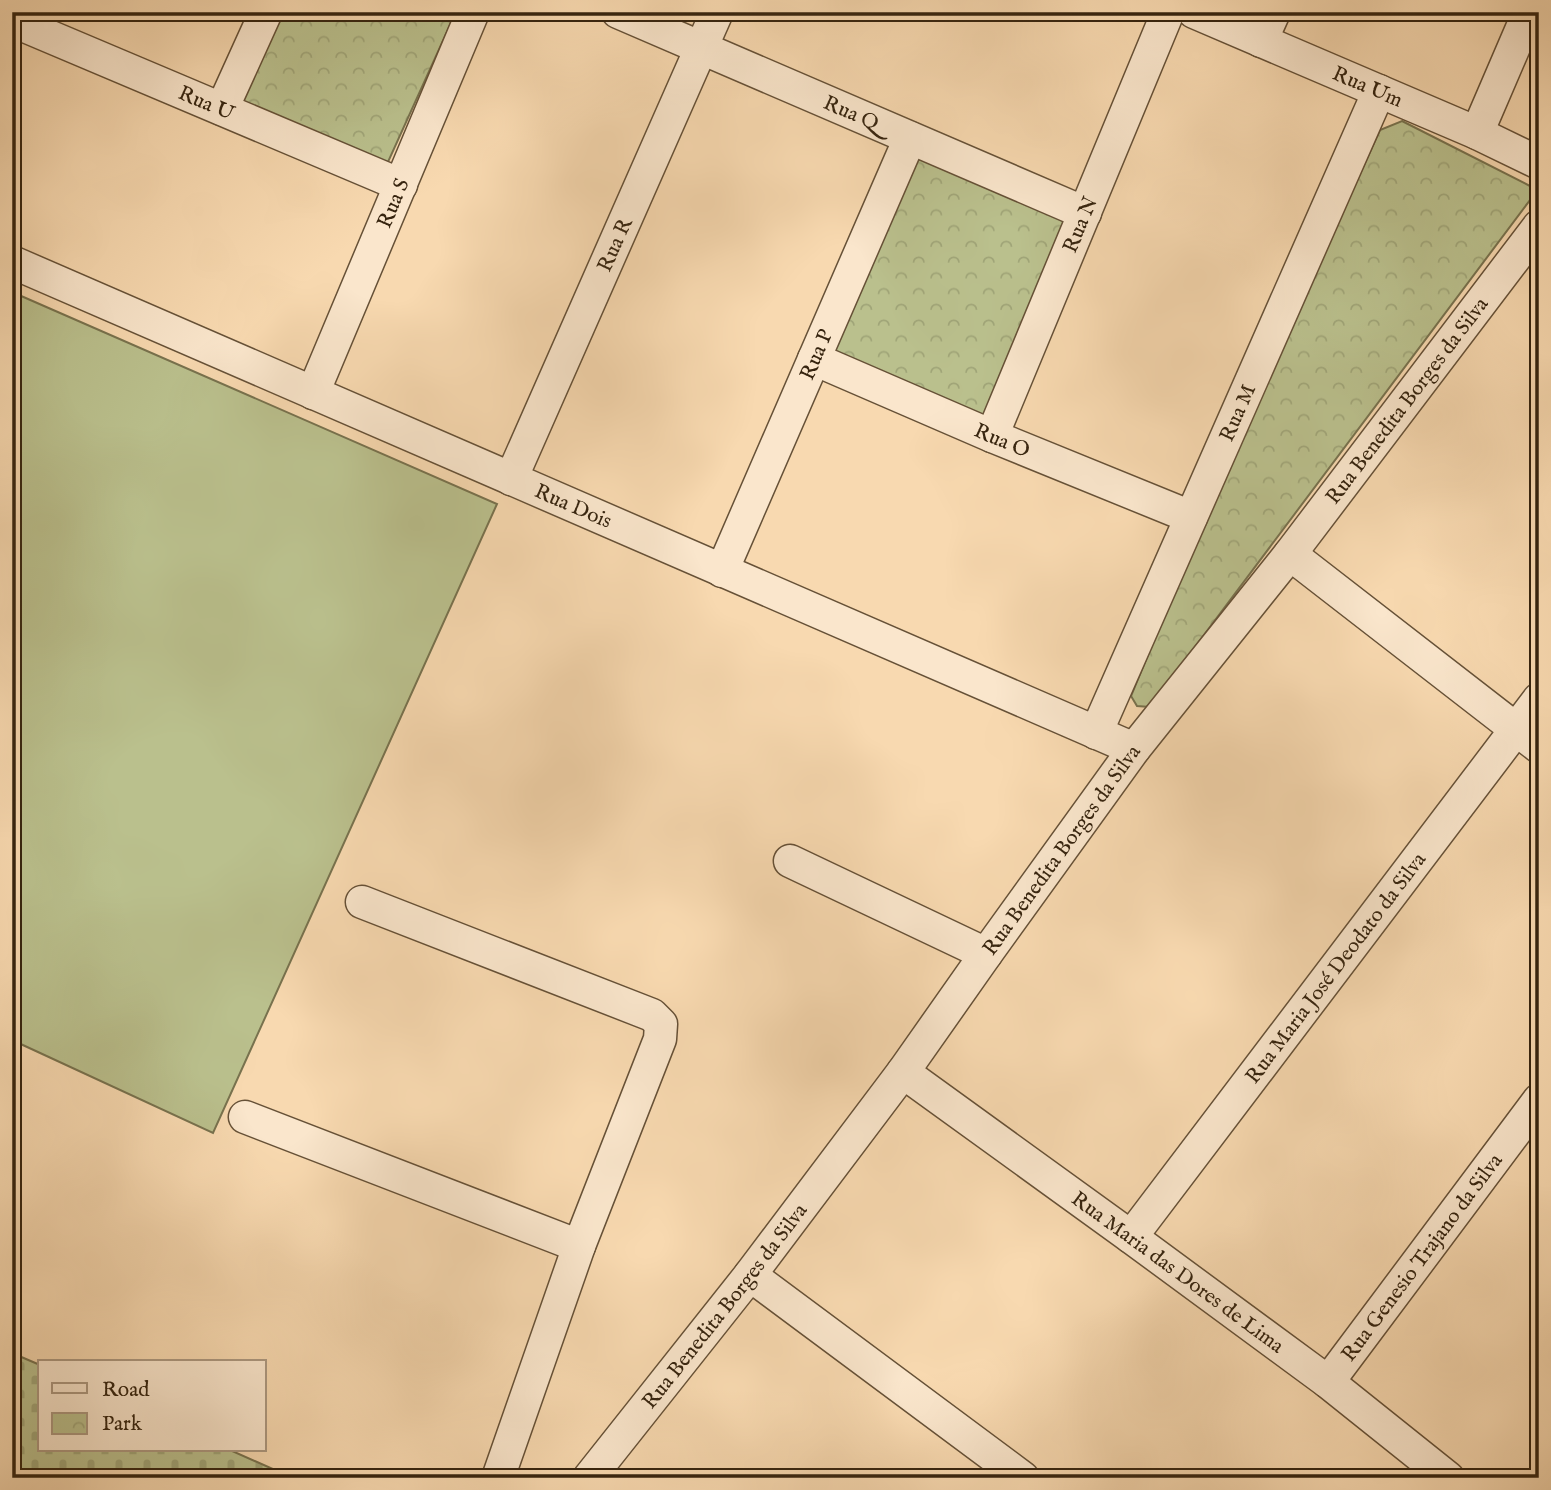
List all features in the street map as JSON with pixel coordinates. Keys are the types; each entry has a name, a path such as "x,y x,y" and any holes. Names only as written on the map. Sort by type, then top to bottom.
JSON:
{"street":[{"path":"12,21 16,12"},
{"path":"222,109 266,12"},
{"name":"Rua S","path":"313,393 473,12"},
{"name":"Rua Q","path":"618,12 1085,213"},
{"name":"Rua R","path":"510,480 717,12"},
{"name":"Rua N","path":"992,436 1168,12"},
{"name":"Rua Um","path":"1194,12 1267,26 1378,91 1539,163"},
{"path":"1476,133 1529,12"},
{"name":"Rua U","path":"12,21 401,185"},
{"name":"Rua M","path":"1096,733 1378,91"},
{"name":"Rua P","path":"722,571 911,138"},
{"name":"Rua Benedita Borges da Silva","path":"603,1474 903,1072 1134,750 1290,554 1539,226"},
{"name":"Rua Dois","path":"12,262 1134,750"},
{"name":"Rua O","path":"814,359 992,436 1191,517"},
{"path":"1290,554 1527,738"},
{"name":"Rua Maria José Deodato da Silva","path":"1131,1237 1527,738 1539,699"},
{"path":"790,861 986,954"},
{"path":"362,902 652,1015 661,1024 660,1039 579,1246 498,1478"},
{"name":"Rua Maria das Dores de Lima","path":"903,1072 1328,1382 1448,1478"},
{"name":"Rua Genesio Trajano da Silva","path":"1328,1382 1539,1100"},
{"path":"245,1117 579,1246"},
{"path":"750,1275 1023,1478"}],"green space":[{"path":"275,12 456,12 388,162 380,164 243,103 237,95"},
{"path":"1402,121 1530,186 1533,196 1150,707 1137,706 1131,696 1225,468 1380,130"},
{"path":"922,159 1065,221 984,417 830,356 909,162"},
{"path":"12,292 497,504 213,1133 12,1040"},
{"path":"12,1353 38,1364 38,1452 234,1452 293,1478 12,1478"}]}
